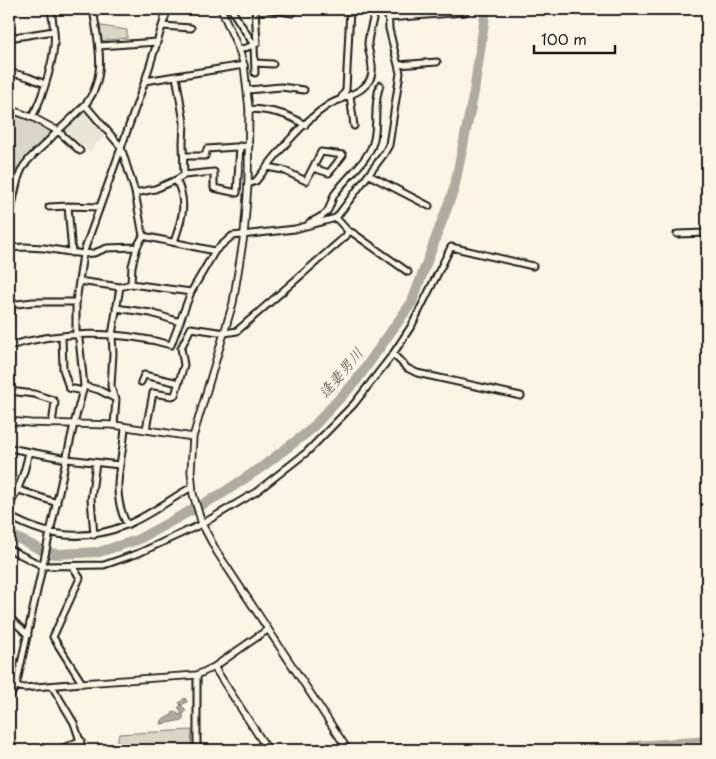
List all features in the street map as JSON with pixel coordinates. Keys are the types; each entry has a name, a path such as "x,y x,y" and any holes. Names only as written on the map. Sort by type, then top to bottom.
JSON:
{"street":[{"path":"32,117 54,54 56,41 51,9"},
{"path":"9,224 21,170 85,105 100,75 99,46 93,9"},
{"path":"9,698 16,686 74,424 84,388 79,339 76,334 76,302 83,254 146,81 168,9"},
{"path":"221,9 240,50 248,90 248,184 244,235 233,303 193,437 191,471 193,491 200,521 217,552 348,750"},
{"path":"231,9 254,45"},
{"path":"255,9 255,73"},
{"path":"268,9 292,13 295,9"},
{"path":"340,100 346,90 350,9"},
{"path":"248,184 256,181 305,125 327,105 360,90 371,77 372,62 368,45 376,9"},
{"path":"171,345 191,292 215,251 232,236 302,227 336,218 384,154 389,145 400,72 389,29 388,9"},
{"path":"388,18 464,12"},
{"path":"162,26 191,28"},
{"path":"9,38 54,31"},
{"path":"99,46 157,42"},
{"path":"240,50 254,45"},
{"path":"398,65 436,62"},
{"path":"255,63 273,64"},
{"path":"146,81 244,65"},
{"path":"9,72 45,84"},
{"path":"176,76 184,122 184,175"},
{"path":"302,227 327,213 332,197 348,176 369,154 374,140 375,108 380,85"},
{"path":"248,90 281,87 304,90"},
{"path":"350,95 354,126"},
{"path":"85,105 121,147 135,193 143,236 137,247 132,266 131,284"},
{"path":"9,108 32,117 58,131 80,151"},
{"path":"249,108 272,110 305,125"},
{"path":"135,193 155,189 184,175 214,172 214,188 237,193 240,146"},
{"path":"184,156 205,156 207,149 249,146"},
{"path":"267,167 283,170 306,181 321,152 343,155 329,173 313,168"},
{"path":"369,175 429,206"},
{"path":"174,242 184,210 180,188 176,180"},
{"path":"68,206 72,252"},
{"path":"49,207 100,207"},
{"path":"336,218 348,232 353,233 408,272"},
{"path":"146,429 153,393 174,396 184,365 181,348 191,328 225,333 237,331 346,236 348,232"},
{"path":"677,234 707,233"},
{"path":"143,236 215,251"},
{"path":"9,248 25,247 83,254 94,253 107,248 137,247"},
{"path":"9,549 43,564 73,567 104,565 130,557 256,492 307,452 354,404 393,354 412,325 451,247 533,266"},
{"path":"78,281 120,287 131,284 191,292"},
{"path":"114,426 116,400 111,386 112,336 120,287"},
{"path":"9,329 10,305 33,302 76,302"},
{"path":"116,308 151,313 180,322"},
{"path":"9,346 34,339 76,334 153,340 181,348"},
{"path":"62,336 63,369 69,388 84,388 114,397"},
{"path":"393,354 407,368 417,373 521,396"},
{"path":"141,382 144,375 179,383"},
{"path":"9,391 34,394 53,400 55,402 52,424"},
{"path":"9,421 114,426 193,437"},
{"path":"125,427 117,491 122,514 128,525"},
{"path":"9,448 119,466"},
{"path":"9,506 24,478 29,452"},
{"path":"94,535 91,499 96,463"},
{"path":"19,490 57,503"},
{"path":"9,516 24,525 50,534 94,535 128,525 193,491"},
{"path":"73,567 80,578 53,637 82,683"},
{"path":"9,617 28,635"},
{"path":"16,686 24,688 197,675 214,668 267,630"},
{"path":"214,668 268,750"},
{"path":"197,675 197,750"},
{"path":"52,686 74,723 83,750"},
{"path":"59,750 81,740"},
{"path":"255,750 264,744"}],"shaded area":[{"path":"95,25 127,30 127,38 99,41"},
{"path":"85,108 107,134 90,152 82,145 78,148 60,131"},
{"path":"12,114 33,121 52,132 22,166 16,179 9,179 9,134"},
{"path":"185,698 187,702 181,705 179,703"},
{"path":"181,705 186,710 183,720 161,724 162,720 172,715 173,712 176,711 178,715 181,714 181,710 178,708"},
{"path":"192,730 191,750 115,750 119,734"}],"waterway":[{"name":"逢妻男川","path":"9,534 48,553 57,554 99,552 137,540 223,493 262,467 309,431 356,381 412,302 454,189 474,92 486,9"},
{"path":"630,744 707,739"}]}
